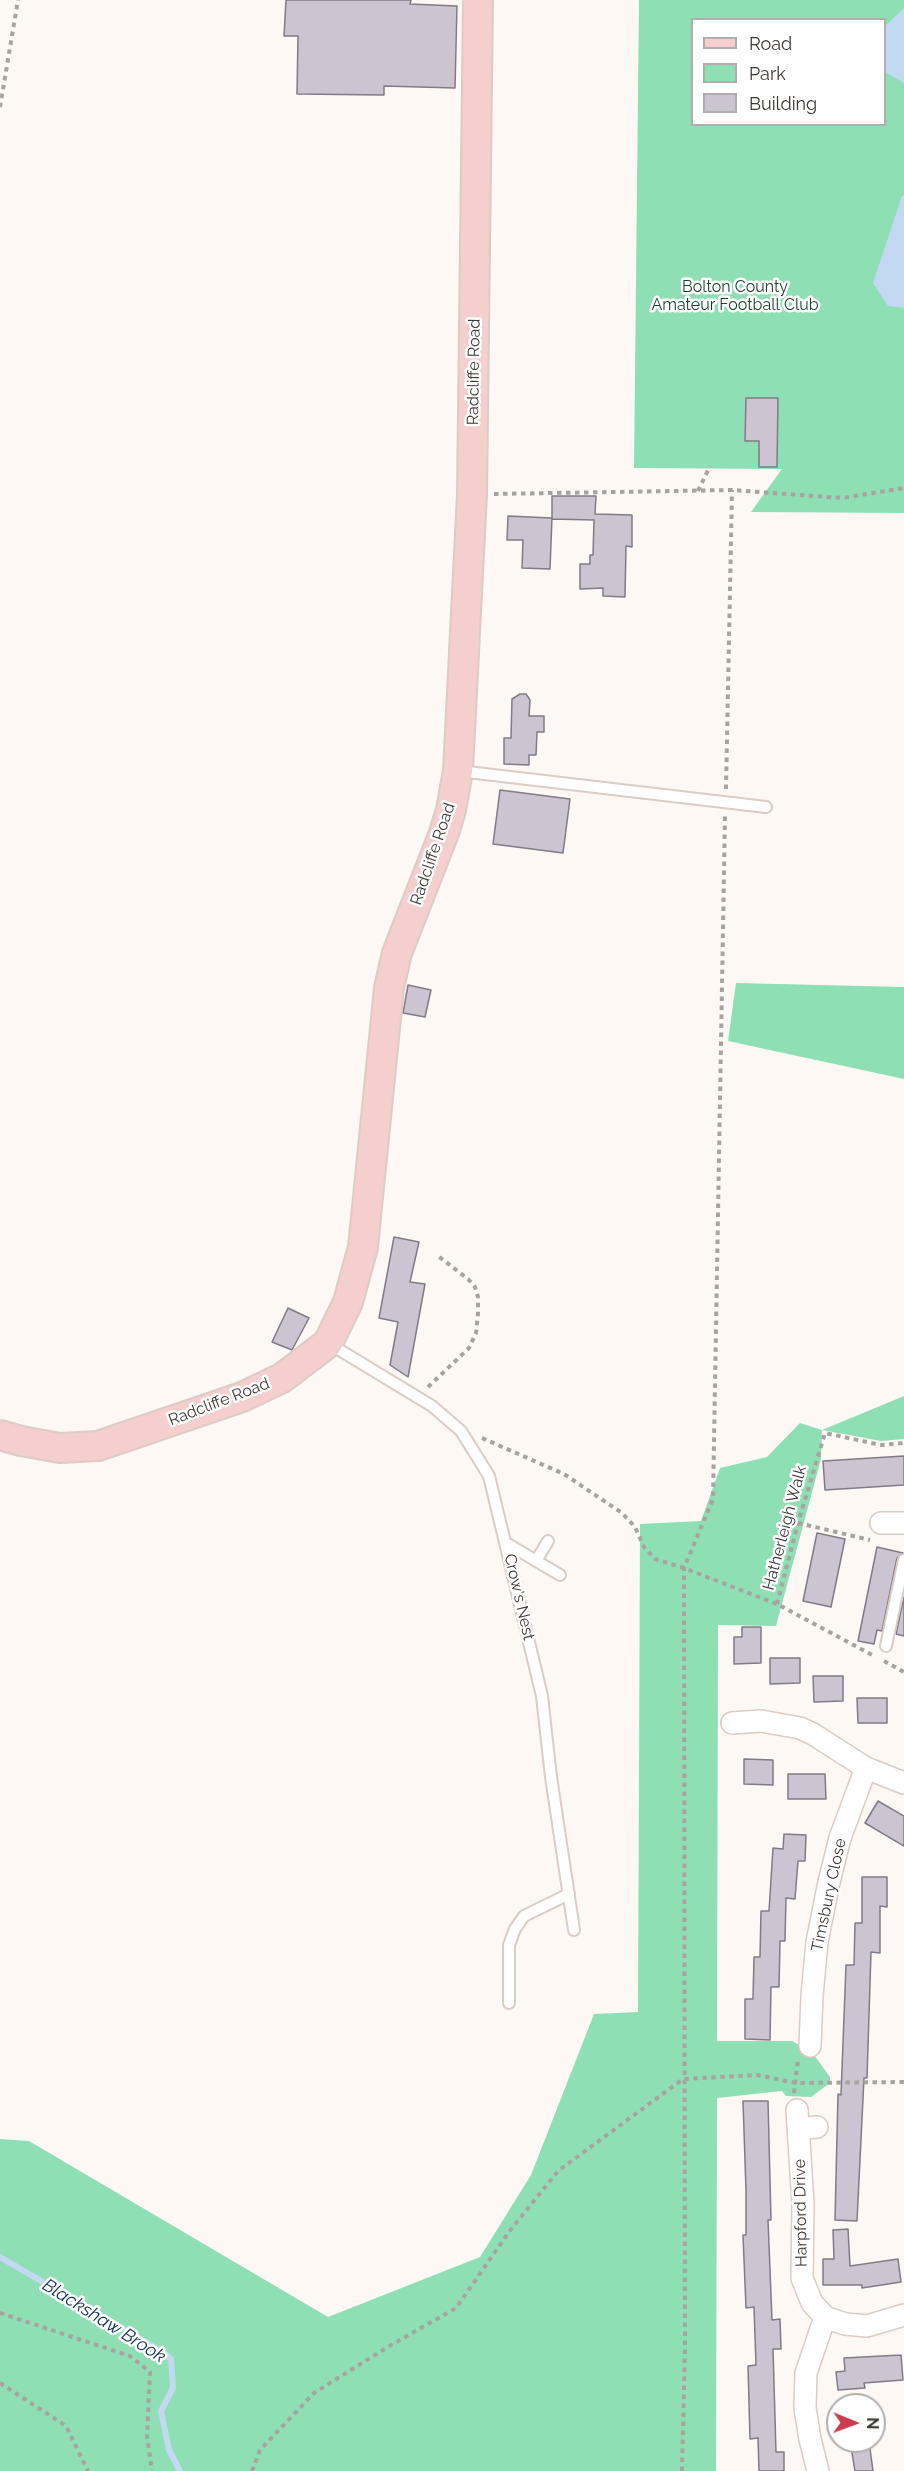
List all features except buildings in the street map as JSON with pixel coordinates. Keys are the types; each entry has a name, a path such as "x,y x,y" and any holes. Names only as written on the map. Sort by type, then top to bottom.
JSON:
{"main road":[{"name":"Radcliffe Road","path":"0,1435 60,1448 98,1446 242,1396 282,1378 328,1343 348,1302 363,1247 389,988 397,953 444,833 458,771 472,494 478,0"}],"street":[{"path":"881,1523 904,1523"},
{"path":"743,1716 813,1734 866,1768 904,1783"},
{"name":"Timsbury Close","path":"806,2033 817,1942 829,1882 840,1838 866,1768"},
{"name":"Harpford Drive","path":"804,2122 802,2278 812,2303 825,2318"},
{"path":"818,2471 805,2408 806,2373 825,2318 845,2324 867,2326 904,2315"}],"lane":[{"path":"458,771 766,807"},
{"name":"Crow's Nest","path":"328,1343 432,1406 461,1431 489,1476 542,1696 551,1777 574,1930"},
{"path":"536,1561 548,1541"},
{"path":"506,1543 560,1575"},
{"path":"886,1646 904,1560"},
{"path":"509,2003 509,1945 515,1929 524,1916 569,1894"}],"path":[{"path":"0,106 18,0"},
{"path":"698,491 710,466"},
{"path":"472,494 732,490 843,498 904,488"},
{"path":"682,2471 684,1568 713,1498 732,490"},
{"path":"417,1397 469,1348 476,1333 478,1297 475,1287 438,1256"},
{"path":"461,1431 491,1441 564,1474 622,1513 635,1527 644,1547 655,1559 777,1604"},
{"name":"Hatherleigh Walk","path":"904,1443 881,1445 825,1433 777,1604 904,1672"},
{"path":"798,1523 875,1542 881,1523"},
{"path":"804,2122 794,2097 799,2046 806,2033"},
{"path":"252,2471 260,2450 314,2393 456,2308 509,2232 558,2171 683,2079 757,2075 796,2083 904,2082"},
{"path":"0,2313 130,2356 150,2372 147,2436 152,2471"},
{"path":"0,2383 66,2426 87,2471"}],"green space":[{"name":"Bolton County Amateur Football Club","path":"639,0 904,0 904,513 751,512 782,469 634,468"},
{"path":"736,983 904,987 904,1079 728,1041"},
{"path":"904,1396 904,1439 881,1441 822,1430"},
{"path":"800,1423 822,1430 821,1459 776,1626 718,1625 717,2041 792,2041 812,2052 830,2077 830,2083 811,2097 786,2096 782,2091 717,2098 716,2471 0,2471 0,2139 29,2141 328,2317 480,2257 531,2175 594,2014 638,2012 640,1524 701,1521 720,1468 767,1457"}],"water":[{"path":"904,8 904,83 886,73 886,25"},
{"path":"904,195 904,308 888,306 873,283"}],"waterway":[{"name":"Blackshaw Brook","path":"0,2257 163,2352 171,2359 173,2388 161,2411 169,2450 180,2471"}]}
